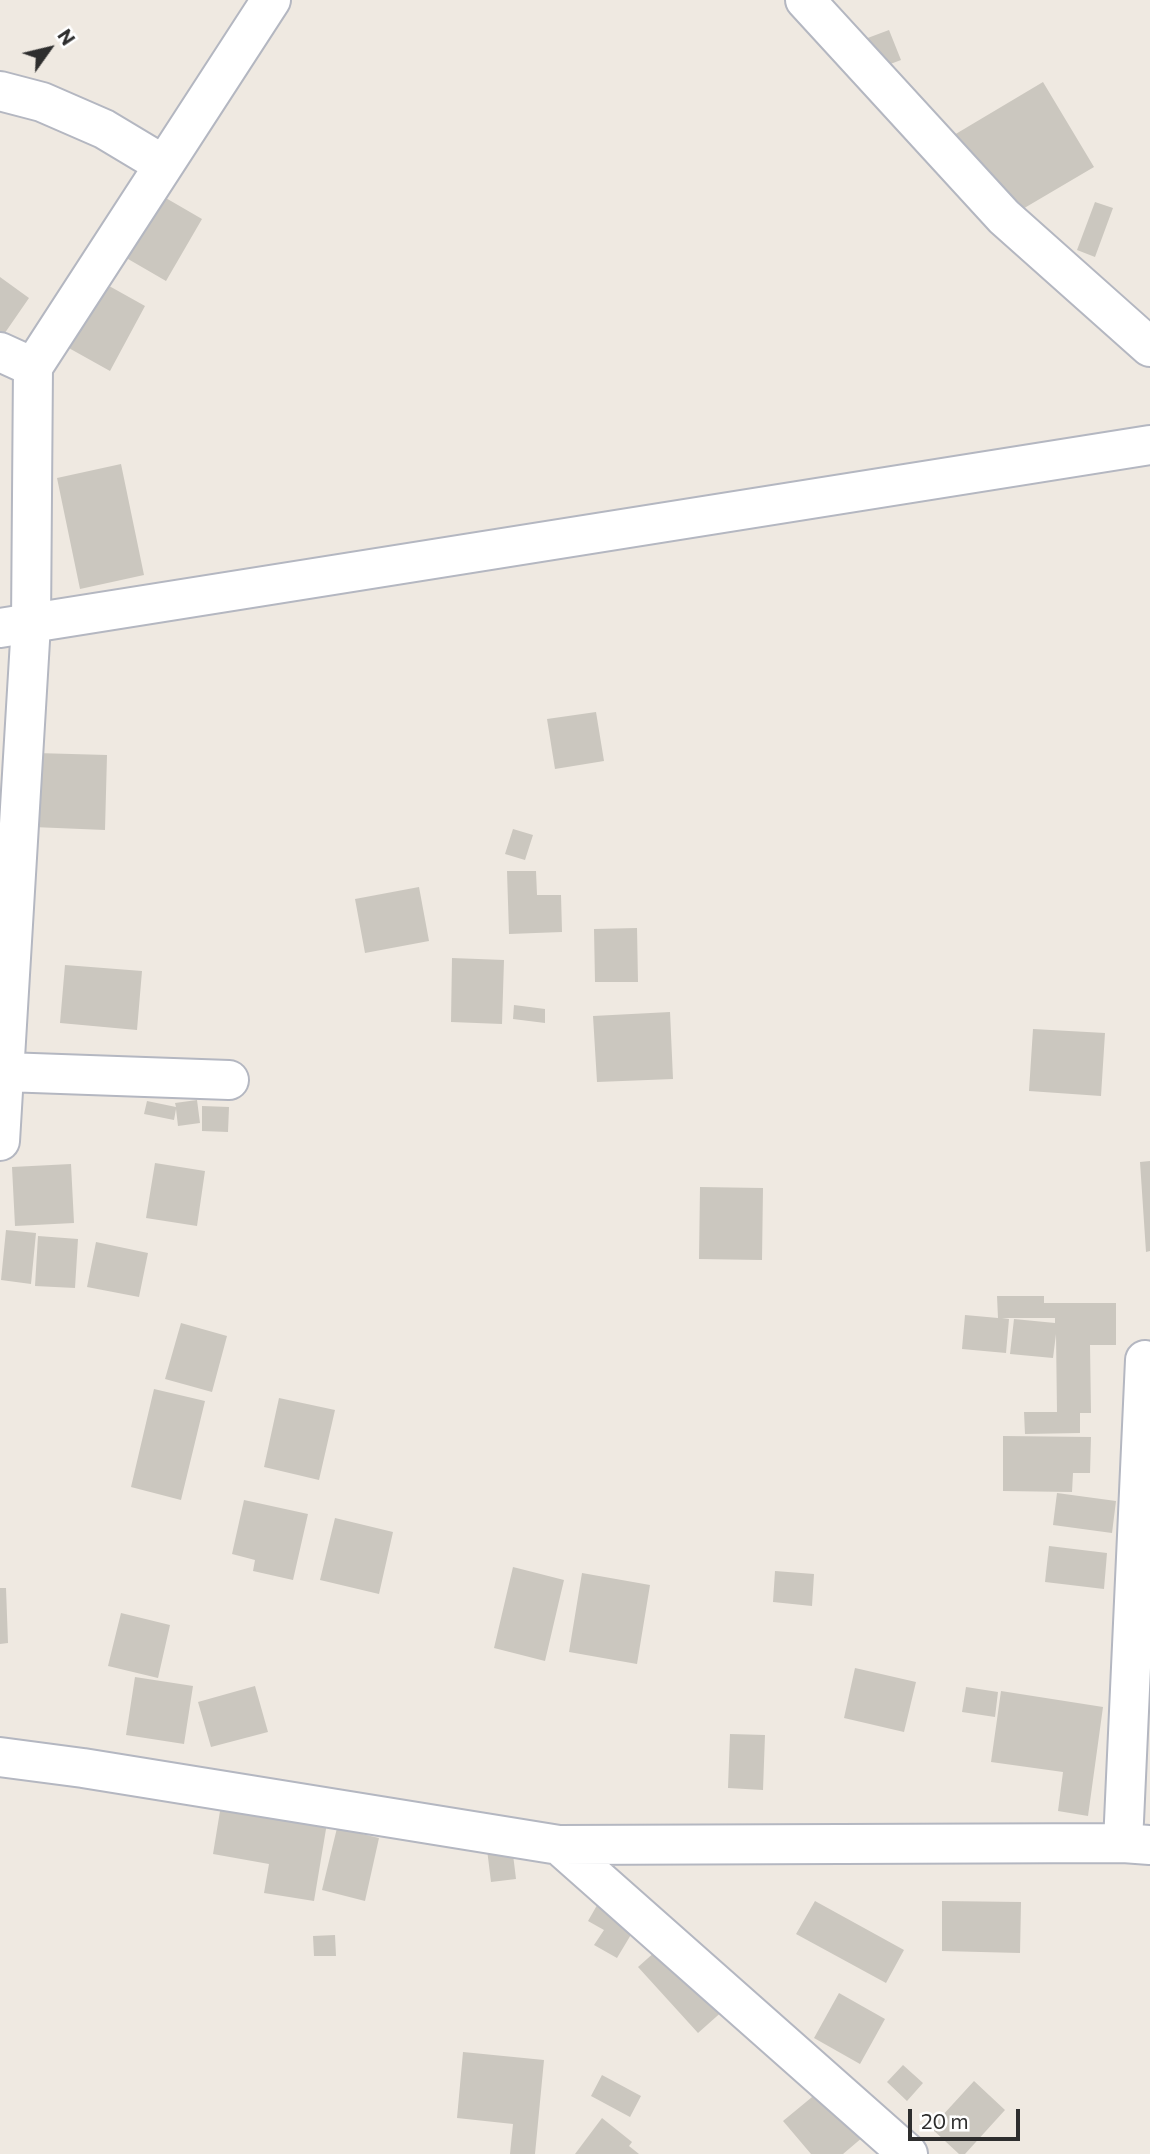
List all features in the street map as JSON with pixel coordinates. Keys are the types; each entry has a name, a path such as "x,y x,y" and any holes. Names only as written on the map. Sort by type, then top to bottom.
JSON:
{"street":[{"path":"0,1141 5,1072 16,626 17,360 164,165 271,0"},
{"path":"805,0 1004,218 1150,347"},
{"path":"0,91 42,102 91,124 164,165"},
{"path":"16,626 1150,445"},
{"path":"5,1072 229,1080"},
{"path":"0,1757 559,1845 1137,1844 1145,1360"},
{"path":"559,1845 908,2154"}],"building":[{"path":"889,30 901,60 877,69 865,39"},
{"path":"1043,82 1094,167 1004,220 954,135"},
{"path":"152,190 202,219 166,281 116,252"},
{"path":"1095,202 1113,208 1095,257 1077,250"},
{"path":"0,277 29,298 0,340"},
{"path":"102,282 145,306 110,371 67,347"},
{"path":"121,464 144,575 80,589 57,478"},
{"path":"596,712 604,761 555,769 547,719"},
{"path":"36,753 107,755 105,830 33,827"},
{"path":"513,829 533,835 525,860 505,854"},
{"path":"507,871 536,871 537,895 561,895 562,932 509,934"},
{"path":"419,887 429,941 365,953 355,899"},
{"path":"637,928 638,982 595,982 594,929"},
{"path":"452,958 504,960 502,1024 451,1022"},
{"path":"65,965 142,971 137,1030 60,1023"},
{"path":"514,1005 545,1009 545,1023 513,1019"},
{"path":"670,1012 673,1079 597,1082 593,1016"},
{"path":"1033,1029 1105,1033 1101,1096 1029,1091"},
{"path":"197,1100 200,1123 178,1126 176,1109 174,1120 144,1114 147,1101 176,1107 175,1103"},
{"path":"202,1106 229,1107 228,1132 202,1131"},
{"path":"1150,1161 1150,1251 1146,1252 1140,1162"},
{"path":"155,1163 205,1171 197,1226 146,1218"},
{"path":"71,1164 74,1223 15,1226 12,1167"},
{"path":"700,1187 763,1188 762,1260 699,1259"},
{"path":"6,1230 36,1233 31,1284 1,1280"},
{"path":"38,1236 78,1239 75,1288 35,1286"},
{"path":"96,1242 148,1253 139,1297 87,1287"},
{"path":"997,1296 1044,1296 1044,1303 1116,1303 1116,1345 1090,1345 1091,1413 1080,1413 1080,1433 1025,1434 1024,1412 1057,1412 1056,1334 1053,1358 1010,1354 1014,1319 1055,1323 1055,1318 1002,1318 1009,1319 1006,1353 962,1349 965,1315 998,1318"},
{"path":"181,1323 227,1336 212,1392 165,1379"},
{"path":"154,1389 205,1401 181,1500 131,1487"},
{"path":"279,1398 335,1410 319,1480 264,1467"},
{"path":"1003,1436 1091,1437 1090,1473 1073,1473 1072,1492 1003,1491"},
{"path":"1057,1493 1116,1501 1112,1533 1053,1525"},
{"path":"244,1500 308,1514 293,1580 253,1571 255,1560 232,1554"},
{"path":"335,1518 393,1532 379,1594 320,1580"},
{"path":"1049,1546 1107,1553 1104,1589 1045,1582"},
{"path":"513,1567 564,1580 545,1661 494,1648"},
{"path":"775,1571 814,1574 812,1606 773,1602"},
{"path":"582,1573 650,1585 637,1664 569,1652"},
{"path":"0,1588 6,1588 8,1643 0,1644"},
{"path":"121,1613 170,1625 158,1678 108,1666"},
{"path":"855,1668 916,1682 904,1732 844,1718"},
{"path":"135,1677 193,1686 184,1744 126,1735"},
{"path":"255,1686 268,1732 211,1747 198,1702"},
{"path":"966,1687 998,1692 995,1717 962,1712"},
{"path":"1001,1691 1103,1707 1088,1816 1058,1811 1063,1772 991,1762"},
{"path":"730,1734 765,1735 763,1790 728,1788"},
{"path":"221,1805 327,1823 314,1901 264,1893 269,1864 213,1854"},
{"path":"337,1828 379,1838 365,1901 322,1890"},
{"path":"511,1838 516,1879 491,1882 486,1841"},
{"path":"600,1900 638,1923 617,1958 594,1945 604,1930 588,1921"},
{"path":"815,1901 904,1950 886,1983 796,1934"},
{"path":"942,1901 1021,1902 1020,1953 942,1951"},
{"path":"335,1935 336,1956 314,1956 313,1936"},
{"path":"665,1943 725,2009 698,2033 638,1967"},
{"path":"839,1993 885,2019 860,2064 814,2038"},
{"path":"463,2052 544,2060 535,2154 510,2154 513,2124 457,2118"},
{"path":"903,2065 923,2083 907,2101 887,2082"},
{"path":"602,2075 641,2096 630,2117 591,2096"},
{"path":"974,2081 1005,2110 965,2154 959,2154 931,2128"},
{"path":"823,2088 863,2137 843,2154 811,2154 783,2121"},
{"path":"602,2118 632,2142 629,2146 639,2154 575,2154"}]}
